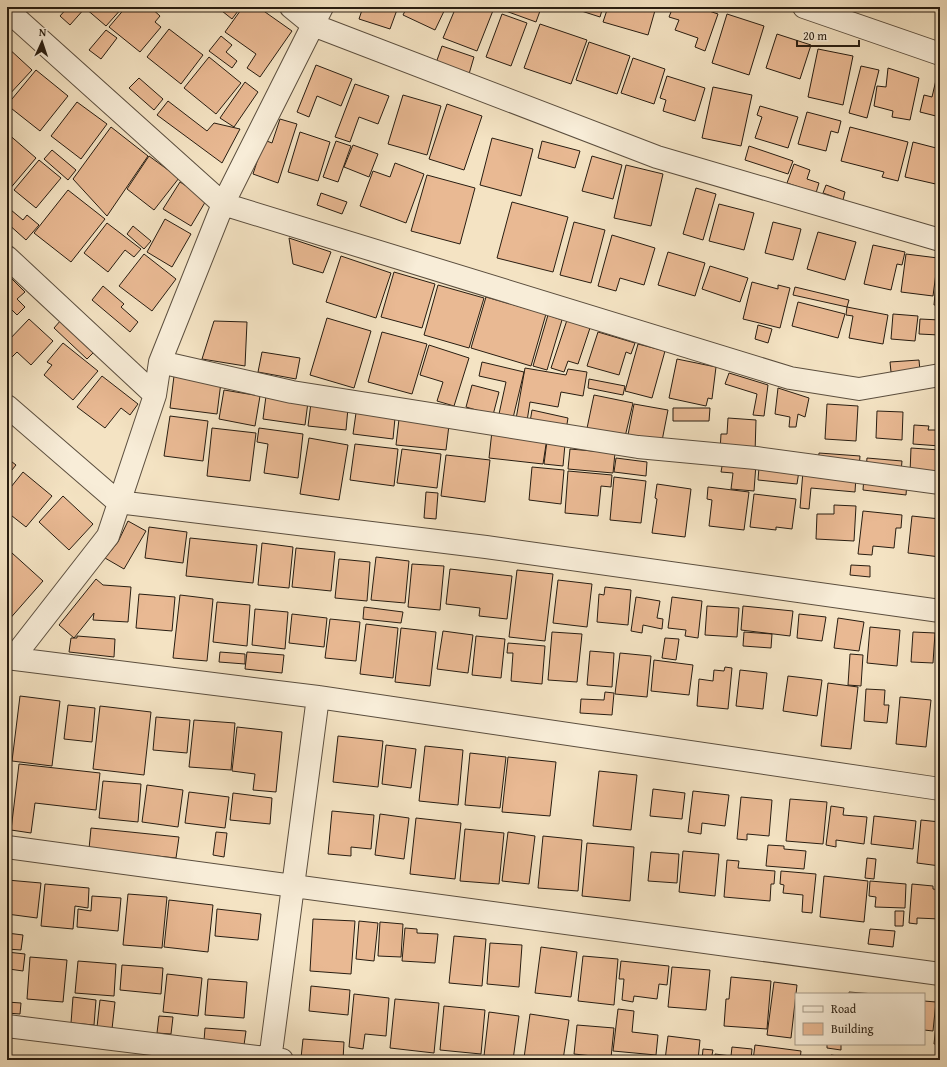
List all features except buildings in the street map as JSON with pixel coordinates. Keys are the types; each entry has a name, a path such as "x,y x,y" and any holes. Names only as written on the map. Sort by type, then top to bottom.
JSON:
{"street":[{"path":"291,7 317,16 657,157 940,240"},
{"path":"804,7 940,54"},
{"path":"7,10 224,204 790,378 859,389 940,375"},
{"path":"9,656 108,536 118,502 155,395 160,362 224,204 317,16"},
{"path":"7,257 155,395"},
{"path":"160,362 292,392 638,447 756,458 940,483"},
{"path":"7,406 118,502 486,547 940,611"},
{"path":"9,656 318,697 940,789"},
{"path":"7,1026 274,1059 293,885 318,697"},
{"path":"7,847 940,974"}]}
